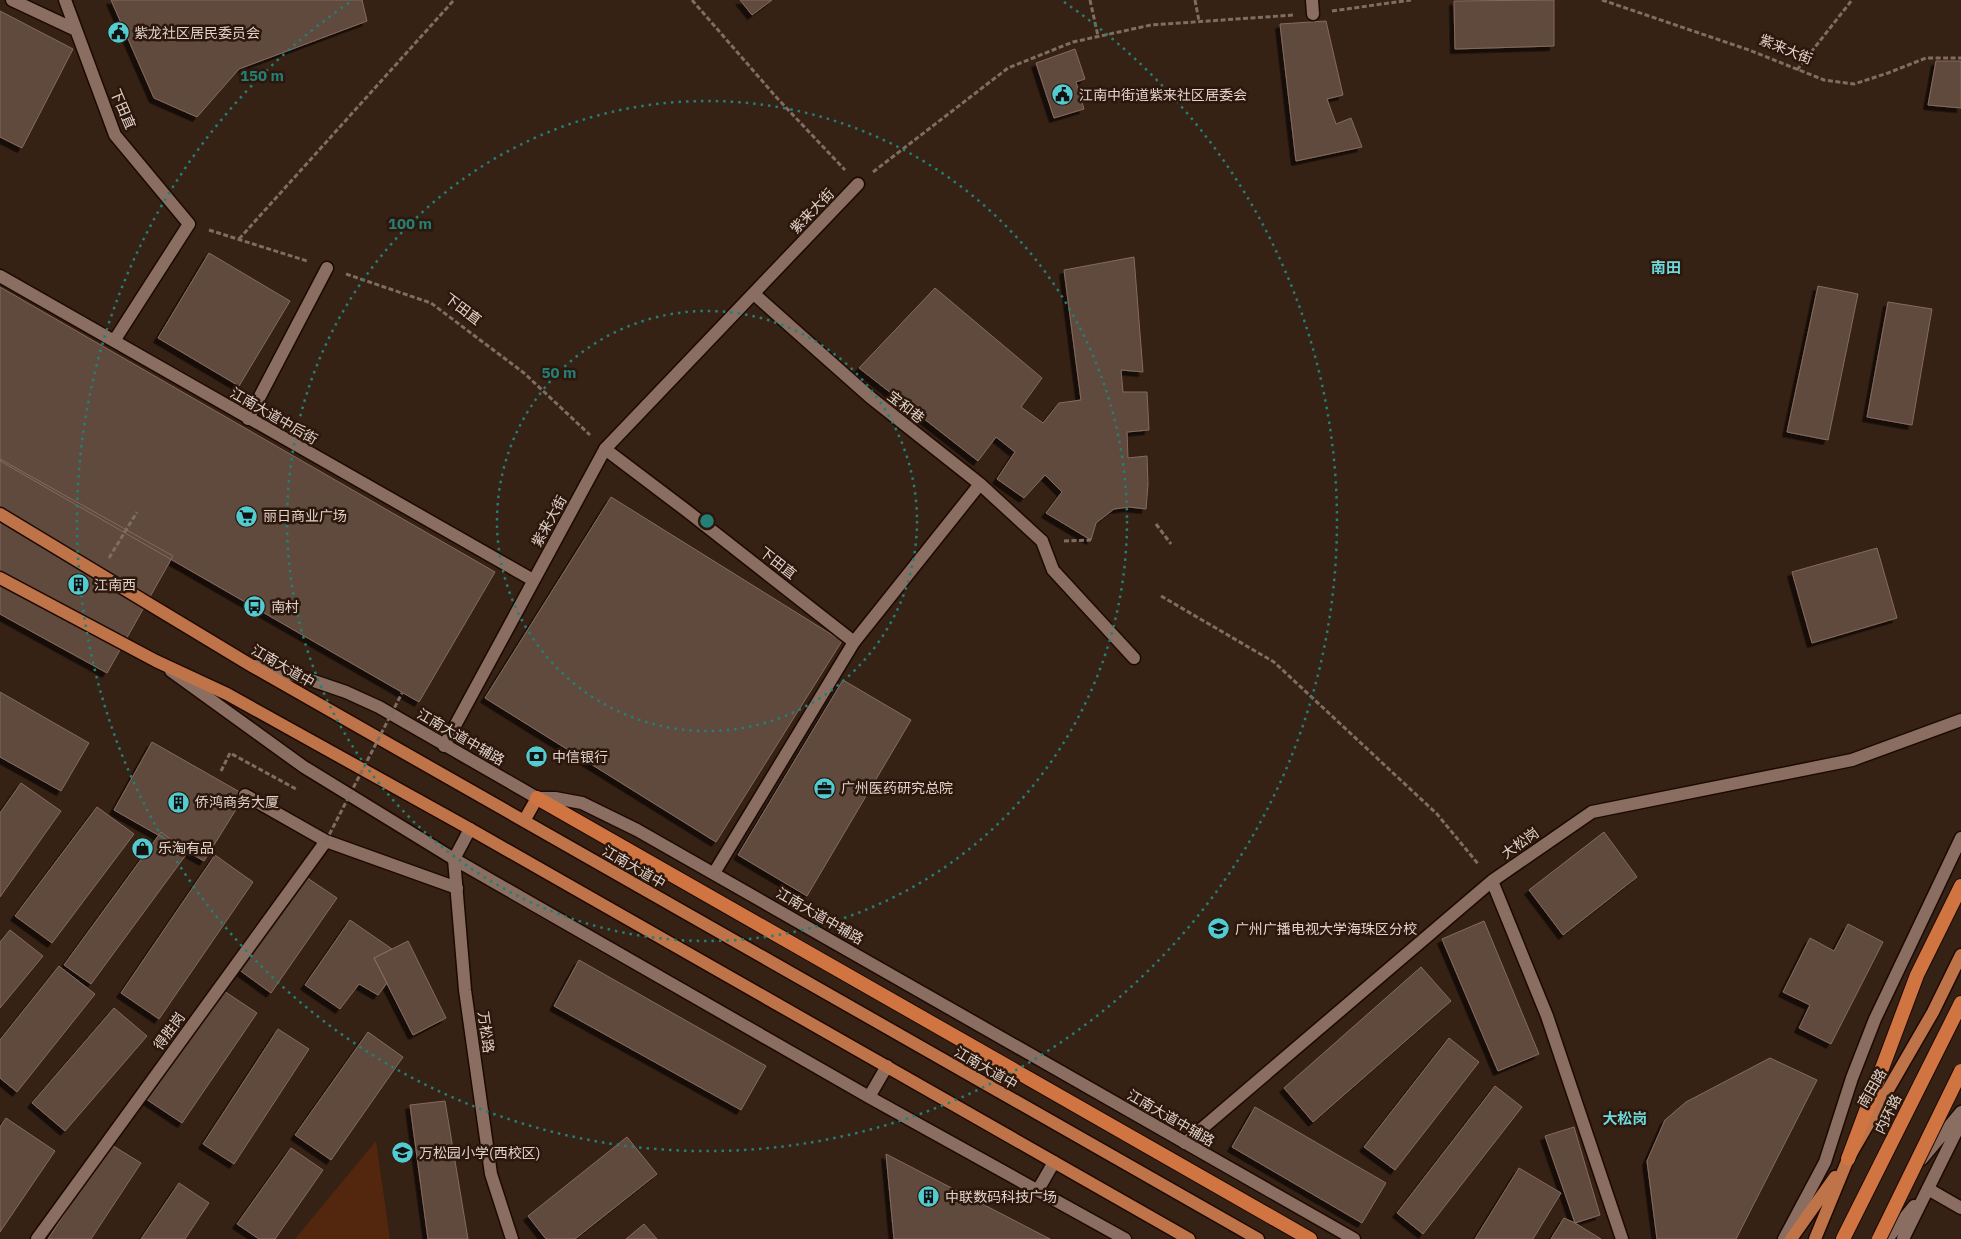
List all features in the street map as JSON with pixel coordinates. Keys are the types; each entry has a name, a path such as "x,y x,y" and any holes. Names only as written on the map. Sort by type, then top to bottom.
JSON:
{"highway":[{"path":"537,798 1310,1239"},
{"path":"1848,1159 1917,975 1961,886"},
{"name":"内环路","path":"1843,1239 1961,1003"},
{"path":"1877,1239 1961,1072"}],"main road":[{"name":"江南大道中","path":"0,514 252,666 1258,1239"},
{"path":"0,578 156,661 227,694 887,1066 1189,1239"},
{"path":"524,821 537,798"},
{"name":"南田路","path":"1815,1239 1848,1159 1933,1012 1961,955"},
{"path":"1877,1239 1961,1064"},
{"path":"1791,1239 1848,1159"}],"street":[{"path":"12,0 76,30"},
{"name":"下田直","path":"65,0 115,135 189,224"},
{"path":"1312,0 1313,14"},
{"name":"紫来大街","path":"444,746 605,450 858,184"},
{"path":"114,341 189,224"},
{"path":"248,418 327,268"},
{"name":"江南大道中后街","path":"0,276 533,580"},
{"name":"宝和巷","path":"754,294 870,397 980,484 1042,542 1053,570 1134,658"},
{"name":"下田直","path":"605,450 687,511 854,642"},
{"path":"714,873 854,642 980,484"},
{"path":"156,661 304,767 454,859 869,1097 1125,1239"},
{"name":"江南大道中辅路","path":"252,666 346,692 379,707 537,798 567,799 595,809 714,873 1354,1239"},
{"name":"大松岗","path":"1185,1143 1492,882 1592,812 1852,760 1961,720"},
{"path":"245,795 326,841 457,888"},
{"path":"454,859 470,830"},
{"path":"1784,1239 1824,1162 1852,1078 1875,1019 1961,838"},
{"name":"得胜岗","path":"37,1239 326,841"},
{"name":"万松路","path":"454,859 465,990 491,1174 512,1239"},
{"path":"1492,882 1547,1016 1622,1239"},
{"path":"869,1097 887,1066"},
{"path":"1951,1085 1961,1072"},
{"path":"1906,1178 1961,1112"},
{"path":"1903,1239 1961,1122"},
{"path":"1038,1190 1054,1162"},
{"path":"1928,1188 1961,1208"},
{"path":"1887,1239 1928,1188"}],"path":[{"path":"239,239 454,0"},
{"path":"692,0 777,98 858,184 1008,68 1073,42 1151,25 1313,14 1411,0"},
{"path":"1090,0 1098,36"},
{"path":"1195,0 1199,21"},
{"name":"紫来大街","path":"1602,0 1748,50 1824,80 1854,84 1926,58 1961,58"},
{"path":"1797,70 1852,0"},
{"name":"下田直","path":"189,224 431,303 524,373 605,450"},
{"path":"98,574 138,512"},
{"path":"1156,524 1171,544"},
{"path":"1161,596 1274,662 1437,814 1492,882"},
{"path":"326,841 402,693"},
{"path":"221,771 230,753 292,787"}],"shaded area":[{"path":"376,1141 390,1239 295,1239"}],"building":[{"path":"111,0 362,0 367,21 239,69 197,117 154,98"},
{"path":"740,0 772,0 752,15"},
{"path":"1554,0 1554,46 1455,49 1454,1"},
{"path":"0,11 73,49 22,148 0,137"},
{"path":"1326,21 1343,95 1327,99 1336,124 1351,118 1362,147 1296,161 1280,24"},
{"name":"江南中街道紫来社区居委会","path":"1075,49 1085,79 1076,82 1084,109 1054,118 1036,63"},
{"path":"1936,61 1961,61 1961,108 1928,105"},
{"path":"209,253 290,301 239,386 158,338"},
{"path":"1134,257 1143,372 1121,370 1123,392 1147,392 1149,430 1127,432 1128,458 1147,456 1148,484 1146,509 1129,507 1114,509 1096,523 1091,540 1046,513 1062,492 1045,475 1024,498 997,479 1015,452 996,437 978,461 859,368 935,288 1042,378 1021,407 1043,423 1059,403 1081,400 1064,270"},
{"path":"1818,286 1858,294 1828,440 1787,432"},
{"name":"丽日商业广场","path":"0,287 495,572 419,702 0,461"},
{"path":"1888,302 1932,309 1912,425 1867,417"},
{"name":"江南西","path":"0,459 173,556 107,673 0,614"},
{"path":"611,497 842,641 716,842 485,698"},
{"path":"1877,548 1897,618 1812,643 1792,572"},
{"name":"广州医药研究总院","path":"843,680 911,720 807,896 738,855"},
{"path":"0,692 89,743 61,791 0,757"},
{"name":"侨鸿商务大厦","path":"152,742 245,795 204,861 114,810"},
{"path":"21,783 61,811 0,897 0,813"},
{"path":"97,807 134,834 52,943 15,916"},
{"path":"161,832 188,852 91,984 64,965"},
{"path":"1604,832 1637,877 1563,935 1529,890"},
{"path":"215,855 253,882 159,1019 121,993"},
{"path":"303,875 337,898 271,993 238,969"},
{"path":"350,920 392,949 374,958 387,983 378,995 359,984 340,1009 305,985"},
{"path":"1484,921 1539,1054 1498,1071 1442,939"},
{"path":"1848,924 1883,942 1831,1044 1799,1028 1810,1005 1783,992 1810,938 1834,951"},
{"path":"10,930 43,956 0,1008 0,942"},
{"path":"408,941 446,1018 413,1035 374,958"},
{"path":"579,960 766,1066 741,1110 554,1006"},
{"path":"59,966 95,994 17,1092 0,1078 0,1040"},
{"path":"1421,967 1451,1001 1313,1122 1284,1088"},
{"path":"221,989 257,1013 182,1123 146,1099"},
{"path":"114,1008 147,1036 65,1131 32,1103"},
{"path":"278,1029 309,1049 234,1164 203,1144"},
{"path":"368,1032 403,1057 331,1160 295,1135"},
{"path":"1449,1038 1479,1062 1395,1170 1364,1147"},
{"path":"1770,1058 1817,1080 1736,1239 1657,1239 1647,1161 1665,1120 1686,1102"},
{"path":"1495,1086 1522,1107 1423,1234 1397,1213"},
{"path":"445,1101 468,1239 428,1239 410,1105"},
{"path":"1255,1107 1386,1183 1362,1223 1232,1147"},
{"path":"6,1118 55,1151 0,1232 0,1127"},
{"path":"1574,1127 1600,1215 1575,1223 1545,1136"},
{"path":"627,1137 657,1174 575,1239 546,1239 528,1216"},
{"path":"110,1144 141,1163 91,1239 48,1239"},
{"path":"291,1148 323,1170 275,1239 259,1239 237,1224"},
{"name":"中联数码科技广场","path":"886,1154 1050,1239 894,1239"},
{"path":"1519,1168 1561,1193 1533,1239 1475,1239"},
{"path":"179,1183 209,1203 185,1239 141,1239"},
{"path":"1564,1218 1575,1223 1601,1239 1551,1239"},
{"path":"644,1224 657,1239 626,1239"}],"place":[{"name":"紫龙社区居民委员会","path":"118,33"},
{"name":"江南中街道紫来社区居委会","path":"1063,95"},
{"name":"丽日商业广场","path":"247,516"},
{"name":"江南西","path":"78,585"},
{"name":"南村","path":"255,607"},
{"name":"中信银行","path":"536,757"},
{"name":"广州医药研究总院","path":"825,788"},
{"name":"侨鸿商务大厦","path":"179,802"},
{"name":"乐淘有品","path":"142,848"},
{"name":"广州广播电视大学海珠区分校","path":"1219,929"},
{"name":"万松园小学(西校区)","path":"403,1153"},
{"name":"中联数码科技广场","path":"929,1197"}],"district":[{"name":"南田","path":"1666,268"},
{"name":"大松岗","path":"1625,1119"}]}
